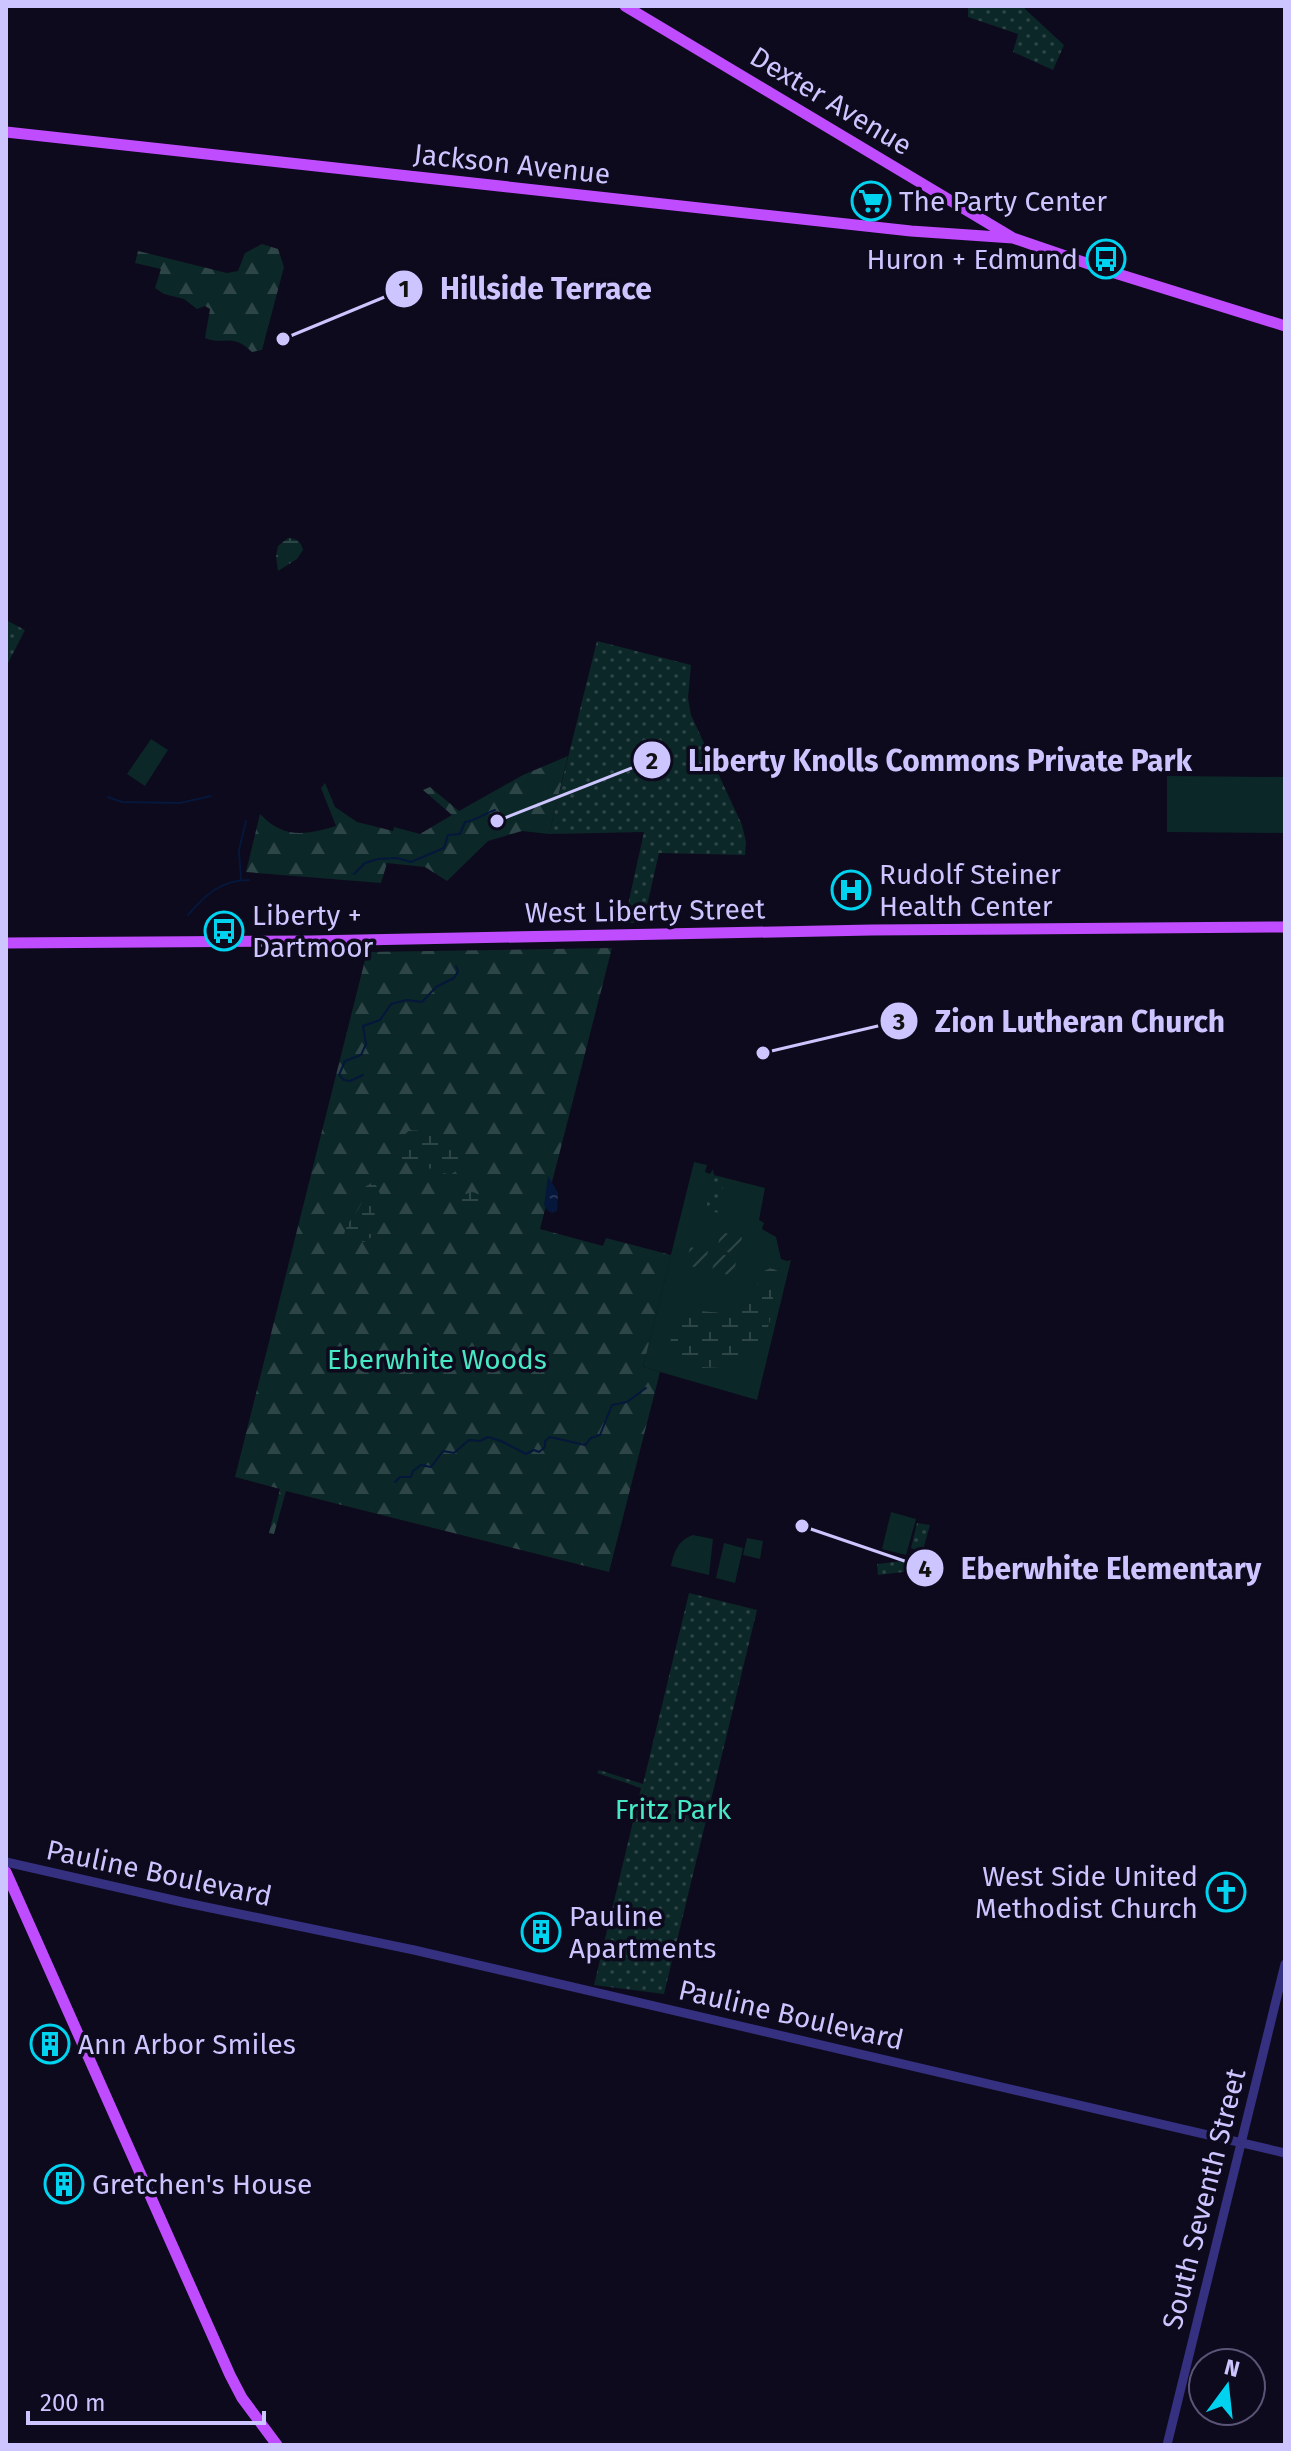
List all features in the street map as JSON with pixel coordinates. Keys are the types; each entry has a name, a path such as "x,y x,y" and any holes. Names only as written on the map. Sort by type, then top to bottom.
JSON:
{"main road":[{"name":"Dexter Avenue","path":"625,6 1013,238"},
{"name":"Jackson Avenue","path":"6,132 334,170 954,235 1013,238"},
{"path":"954,235 963,224 965,209"},
{"path":"1013,238 1285,326"},
{"name":"West Liberty Street","path":"6,943 1285,927"},
{"path":"6,1872 230,2375 242,2398 277,2445"}],"street":[{"name":"Pauline Boulevard","path":"6,1862 414,1950 1285,2153"},
{"name":"South Seventh Street","path":"1167,2445 1285,1964"}],"green space":[{"path":"968,6 1025,6 1064,45 1053,70 1013,52 1018,34 968,17"},
{"path":"262,244 278,249 284,267 262,350 252,352 239,342 205,338 210,309 205,306 197,309 184,299 164,294 155,288 161,269 135,263 138,251 227,273 238,271 245,253"},
{"path":"288,538 298,541 303,550 297,559 278,571 278,546"},
{"path":"6,620 25,630 6,667"},
{"path":"597,641 691,665 688,698 691,715 742,825 746,842 745,855 659,853 643,923 624,923 644,832 549,834"},
{"path":"151,739 168,750 145,786 127,774"},
{"path":"568,756 549,834 522,831 488,841 447,881 425,867 387,863 381,883 246,872 260,814 278,828 295,833 336,826 321,788 325,783 335,807 357,822 420,834 452,815 423,790 430,787 459,811 523,775"},
{"path":"1167,776 1285,777 1285,833 1167,832"},
{"name":"Eberwhite Woods","path":"612,948 540,1229 603,1246 606,1238 671,1255 643,1367 660,1372 609,1572 286,1491 274,1534 269,1533 280,1489 235,1477 367,952"},
{"path":"410,1130 431,1133 449,1150 470,1154 461,1168 450,1175 401,1159 401,1143"},
{"path":"694,1162 707,1165 705,1172 710,1174 713,1169 714,1175 765,1188 759,1220 764,1223 762,1229 776,1237 781,1259 791,1260 757,1400 643,1367"},
{"path":"712,1176 724,1179 719,1213 706,1210"},
{"path":"375,1183 380,1194 374,1207 376,1231 365,1242 350,1243 344,1235 346,1228 362,1202 365,1187"},
{"path":"472,1192 486,1205 486,1210 467,1215 462,1208 462,1198"},
{"path":"721,1232 742,1237 738,1255 717,1249"},
{"path":"690,1247 708,1251 704,1269 686,1265"},
{"path":"716,1253 737,1258 733,1276 712,1271"},
{"path":"771,1268 780,1272 780,1287 773,1294 770,1319 763,1338 749,1354 729,1368 694,1367 671,1356 673,1328 682,1313 722,1313 728,1301 747,1301 764,1271"},
{"path":"891,1512 916,1519 906,1555 882,1549"},
{"path":"917,1523 930,1525 922,1553 911,1548"},
{"path":"693,1535 713,1539 709,1575 671,1566 678,1547"},
{"path":"747,1538 763,1541 760,1559 743,1555"},
{"path":"724,1543 743,1548 735,1583 716,1578"},
{"path":"911,1560 912,1571 878,1575 877,1564"},
{"name":"Fritz Park","path":"689,1593 757,1610 664,1994 594,1985 641,1788 597,1773 599,1770 643,1784"}],"water":[{"path":"548,1176 558,1193 557,1211 552,1213 544,1205"}],"waterway":[{"path":"108,797 122,802 180,803 211,796"},
{"path":"354,874 365,863 378,859 397,858 411,862 444,848 448,835 460,834 465,822 495,810"},
{"path":"241,879 239,850 246,821"},
{"path":"188,915 214,890 249,880"},
{"path":"363,1075 350,1081 339,1075 345,1061 361,1055 366,1044 363,1026 380,1020 391,1004 407,1000 422,1002 436,987 454,978 458,971 456,966"},
{"path":"395,1482 400,1477 411,1477 421,1465 431,1467 443,1451 454,1453 469,1440 480,1441 488,1437 526,1454 534,1450 539,1452 550,1437 585,1445 591,1438 600,1435 612,1405 627,1402 646,1388"}],"place":[{"name":"The Party Center","path":"871,201"},
{"name":"Huron + Edmund","path":"1106,259"},
{"name":"Hillside Terrace","path":"283,339"},
{"name":"Liberty Knolls Commons Private Park","path":"497,821"},
{"name":"Rudolf Steiner Health Center","path":"851,890"},
{"name":"Liberty + Dartmoor","path":"224,931"},
{"name":"Zion Lutheran Church","path":"763,1053"},
{"name":"Eberwhite Elementary","path":"802,1526"},
{"name":"West Side United Methodist Church","path":"1226,1892"},
{"name":"Pauline Apartments","path":"541,1932"},
{"name":"Ann Arbor Smiles","path":"50,2044"},
{"name":"Gretchen's House","path":"64,2184"}]}
